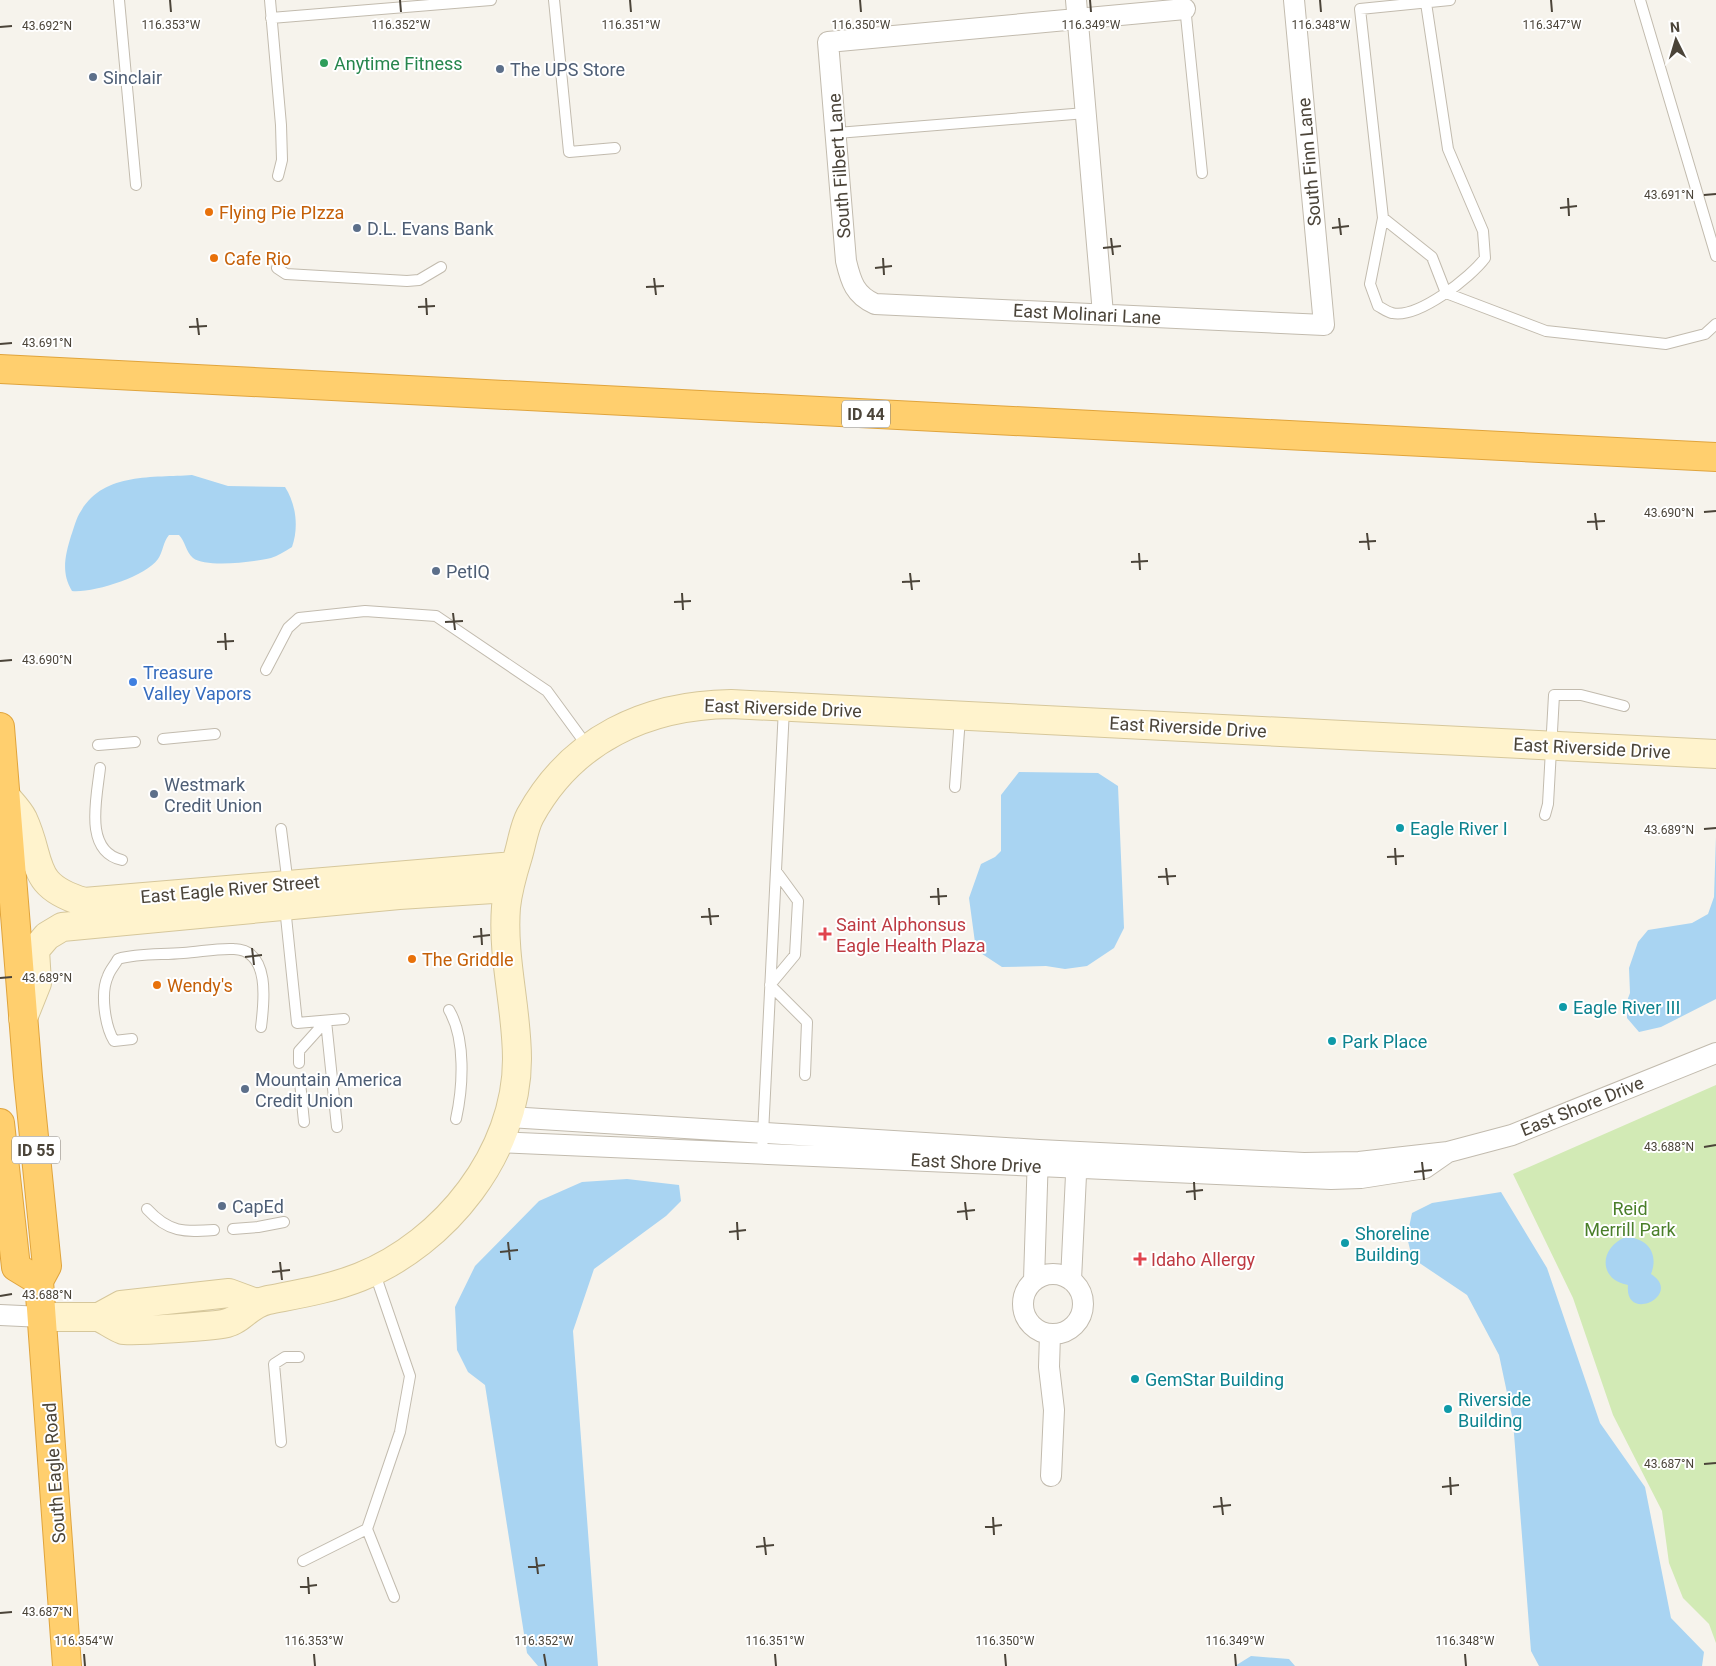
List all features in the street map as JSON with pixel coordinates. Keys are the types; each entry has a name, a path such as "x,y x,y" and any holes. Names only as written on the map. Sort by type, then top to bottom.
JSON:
{"highway":[{"name":"ID 44","path":"0,369 1716,457"},
{"name":"South Eagle Road","path":"0,727 24,1024 48,1266 39,1281 68,1666"},
{"path":"0,970 24,1024"},
{"name":"ID 55","path":"0,1123 16,1267 39,1281"}],"street":[{"name":"South Finn Lane","path":"1294,0 1324,325"},
{"path":"1103,314 1077,9 1184,5"},
{"name":"South Filbert Lane","path":"855,290 846,261 837,133 828,42 1077,9"},
{"name":"East Molinari Lane","path":"855,290 863,298 875,304 1324,325"},
{"name":"East Riverside Drive","path":"43,1318 99,1317 121,1305 229,1293 256,1303 325,1288 374,1270 408,1252 444,1221 461,1202 483,1170 509,1118 517,1062 506,934 512,877 529,817 550,786 588,748 629,723 665,710 699,704 784,706 1716,754"},
{"name":"East Eagle River Street","path":"6,797 23,818 36,862 44,879 65,896 84,902 286,895 512,877"},
{"name":"East Eagle River Street","path":"24,1024 37,983 35,950 47,936 62,927 286,895"},
{"name":"East Shore Drive","path":"509,1118 762,1133 1038,1158 1330,1179 1361,1178 1425,1168 1448,1152 1512,1135 1715,1052"},
{"name":"East Shore Drive","path":"498,1142 762,1154 1038,1158"},
{"path":"1034,1280 1052,1274 1071,1280 1082,1295 1082,1314 1070,1328 1062,1333 1050,1334 1035,1328 1024,1313 1024,1295 1034,1280 1038,1158"},
{"path":"1071,1280 1076,1160"},
{"path":"1,1316 43,1318"},
{"path":"1050,1334 1049,1367 1054,1410 1051,1476"}],"lane":[{"path":"119,0 136,185"},
{"path":"270,0 281,125 282,160 278,176"},
{"path":"271,18 491,0"},
{"path":"554,0 569,152 615,148"},
{"path":"1426,3 1448,148 1483,231 1486,258 1477,269 1446,293 1414,310 1393,314 1378,306 1370,284 1383,218 1360,9 1450,0"},
{"path":"1640,0 1716,256"},
{"path":"1184,5 1202,173"},
{"path":"837,133 1086,113"},
{"path":"1383,218 1432,257 1446,293 1546,330 1666,344 1705,334 1716,324"},
{"path":"277,268 286,274 407,282 419,280 441,267"},
{"path":"266,670 288,628 299,618 366,610 436,616 547,691 588,748"},
{"path":"1545,815 1548,804 1554,695 1580,696 1624,706"},
{"path":"762,1154 784,706"},
{"path":"955,787 960,716"},
{"path":"163,739 215,734"},
{"path":"98,745 135,742"},
{"path":"100,768 96,834 106,850 115,859 122,860"},
{"path":"281,829 297,1023 344,1019"},
{"path":"770,985 795,955 796,946 798,901 776,871"},
{"path":"132,1039 114,1041 107,1030 104,989 108,976 118,960 134,955 152,956 236,949 250,956 262,972 264,999 261,1027"},
{"path":"770,985 807,1022 805,1075"},
{"path":"449,1010 457,1024 462,1090 456,1119"},
{"path":"299,1063 299,1051 326,1021"},
{"path":"326,1021 337,1127"},
{"path":"300,1082 304,1122"},
{"path":"147,1209 169,1228 181,1231 214,1230"},
{"path":"233,1229 284,1222"},
{"path":"374,1270 410,1376 400,1432 367,1529 394,1597"},
{"path":"280,1442 274,1364 285,1357 299,1357"},
{"path":"302,1561 367,1529"}],"green space":[{"name":"Reid Merrill Park","path":"1716,1085 1716,1643 1709,1624 1683,1598 1669,1563 1662,1511 1613,1415 1573,1298 1513,1174"}],"water":[{"path":"192,475 228,486 285,487 292,501 296,524 292,547 276,556 263,560 208,563 193,558 179,535 169,535 158,559 142,572 131,578 105,586 72,591 65,571 67,550 78,517 91,498 103,489 116,483 146,477"},
{"path":"1019,772 1098,773 1118,786 1124,928 1114,948 1087,966 1065,969 1046,966 1002,967 976,950 969,898 981,864 995,857 1001,851 1001,795"},
{"path":"1716,837 1716,999 1661,1027 1639,1032 1627,1018 1627,1001 1630,993 1629,968 1638,942 1648,930 1692,923 1708,914 1714,897"},
{"path":"627,1179 679,1185 681,1201 666,1216 594,1269 573,1331 598,1666 538,1666 527,1653 485,1385 468,1372 457,1350 455,1307 475,1266 539,1201 582,1182"},
{"path":"1501,1192 1547,1268 1600,1423 1645,1487 1671,1618 1704,1652 1702,1666 1539,1666 1531,1651 1513,1421 1499,1355 1467,1295 1412,1258 1407,1237 1412,1213 1432,1203"},
{"path":"1626,1237 1640,1240 1650,1248 1654,1260 1651,1274 1659,1282 1661,1290 1657,1297 1650,1302 1635,1303 1629,1297 1628,1285 1618,1282 1611,1277 1607,1270 1607,1255 1611,1248"},
{"path":"1251,1656 1289,1659 1295,1666 1235,1666"}],"place":[{"name":"Anytime Fitness","path":"324,63"},
{"name":"The UPS Store","path":"500,69"},
{"name":"Sinclair","path":"93,77"},
{"name":"Flying Pie PIzza","path":"209,212"},
{"name":"D.L. Evans Bank","path":"357,228"},
{"name":"Cafe Rio","path":"214,258"},
{"name":"PetIQ","path":"436,571"},
{"name":"Treasure Valley Vapors","path":"133,682"},
{"name":"Westmark Credit Union","path":"154,794"},
{"name":"Eagle River I","path":"1400,828"},
{"name":"Saint Alphonsus Eagle Health Plaza","path":"825,934"},
{"name":"The Griddle","path":"412,959"},
{"name":"Wendy's","path":"157,985"},
{"name":"Eagle River III","path":"1563,1007"},
{"name":"Park Place","path":"1332,1041"},
{"name":"Mountain America Credit Union","path":"245,1089"},
{"name":"CapEd","path":"222,1206"},
{"name":"Shoreline Building","path":"1345,1243"},
{"name":"Idaho Allergy","path":"1140,1259"},
{"name":"GemStar Building","path":"1135,1379"},
{"name":"Riverside Building","path":"1448,1409"}]}
